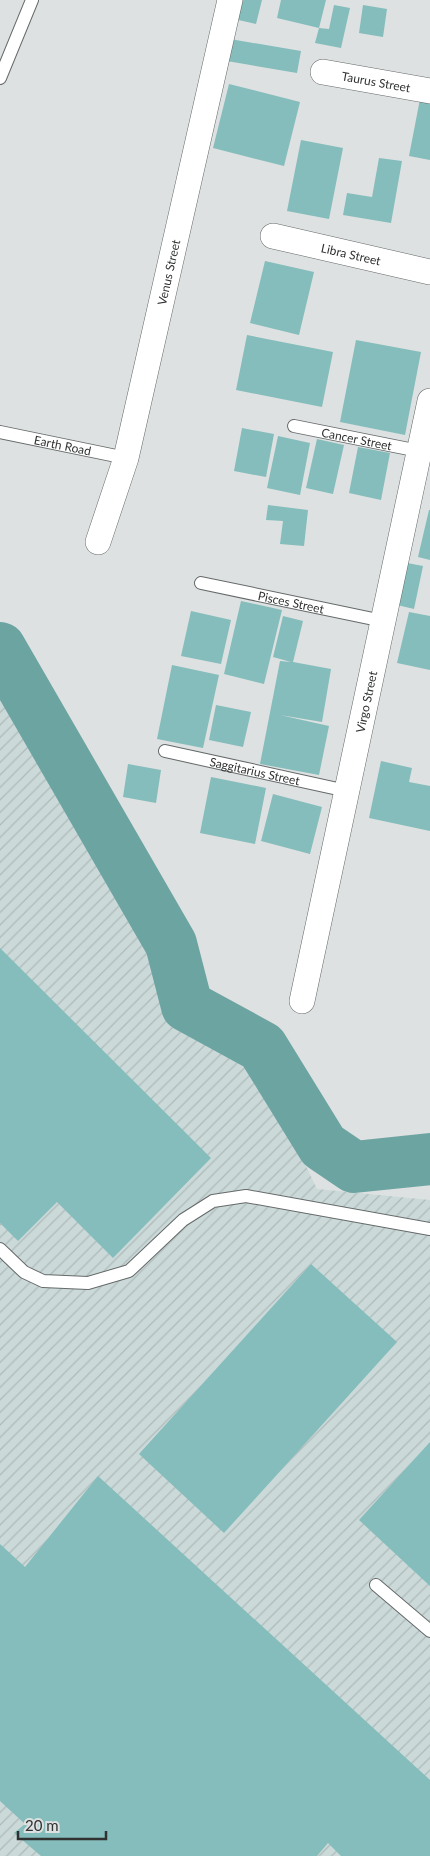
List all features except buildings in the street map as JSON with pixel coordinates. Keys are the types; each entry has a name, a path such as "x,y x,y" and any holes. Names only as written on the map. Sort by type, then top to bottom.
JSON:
{"street":[{"name":"Venus Street","path":"98,542 126,458 230,0"},
{"name":"Taurus Street","path":"323,72 430,91"},
{"name":"Libra Street","path":"273,236 430,272"},
{"name":"Virgo Street","path":"302,1002 430,401"}],"lane":[{"path":"0,78 32,0"},
{"name":"Cancer Street","path":"294,426 419,451"},
{"name":"Earth Road","path":"0,432 126,458"},
{"name":"Pisces Street","path":"201,583 383,621"},
{"name":"Saggitarius Street","path":"165,751 347,790"},
{"path":"0,1249 24,1272 43,1281 88,1283 129,1271 183,1220 214,1201 246,1196 430,1229"},
{"path":"376,1586 430,1631"}],"shaded area":[{"path":"0,685 157,953 165,1011 262,1075 317,1189 430,1200 430,1856 0,1856"}],"waterway":[{"path":"0,648 171,944 187,1006 262,1047 323,1146 354,1167 430,1159"}]}
